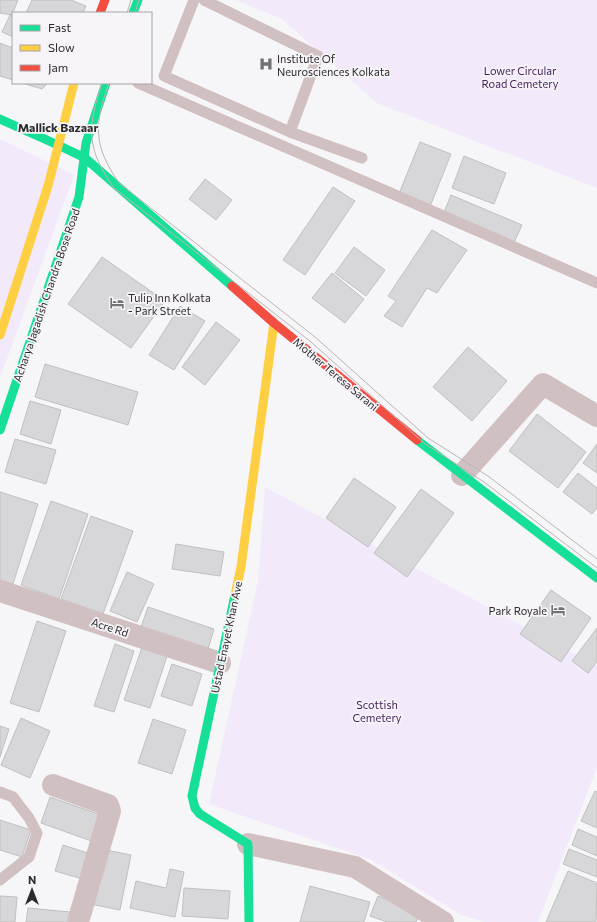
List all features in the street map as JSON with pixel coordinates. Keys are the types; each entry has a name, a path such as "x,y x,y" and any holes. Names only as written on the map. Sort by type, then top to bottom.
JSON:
{"main road":[{"path":"100,12 105,0"},
{"path":"133,12 138,0"},
{"path":"0,335 48,186 74,84"},
{"name":"Acharya Jagadish Chandra Bose Road","path":"0,430 79,197 86,143 91,122 106,84"},
{"name":"Mother Teresa Sarani","path":"0,119 85,158 274,322 398,425 597,578"},
{"name":"Ustad Enayet Khan Ave","path":"248,844 200,814 195,808 192,796 241,567 274,322"},
{"path":"248,844 249,922"}],"street":[{"path":"462,475 543,384 597,416"},
{"name":"Acre Rd","path":"0,591 220,663"},
{"path":"53,785 108,805 110,811 78,922"},
{"path":"248,844 355,867 443,922"}],"lane":[{"path":"194,0 164,76 290,132 362,158"},
{"path":"204,0 318,56 290,132"},
{"path":"140,84 597,283"},
{"path":"0,792 13,797 29,818 37,833 29,857 0,880"}],"green space":[{"name":"Lower Circular Road Cemetery","path":"236,0 597,0 597,188 377,103 282,19"},
{"path":"0,139 74,175 0,378"},
{"name":"Scottish Cemetery","path":"265,487 597,666 597,767 538,922 485,922 461,915 372,860 209,804 258,581"}],"building":[{"path":"0,0 18,0 12,15 0,13"},
{"path":"32,0 71,0 86,6 83,12 26,12"},
{"path":"10,15 12,16 12,37 2,32"},
{"path":"0,43 12,48 12,80 0,76"},
{"path":"25,84 47,84 42,89"},
{"path":"420,142 451,154 429,209 398,196"},
{"path":"464,156 506,173 494,204 452,188"},
{"path":"205,179 232,200 216,220 189,199"},
{"path":"333,187 355,201 305,275 283,260"},
{"path":"451,195 522,225 513,245 443,215"},
{"path":"432,230 467,250 437,293 427,288 402,327 384,316 396,301 388,296"},
{"path":"354,247 385,270 366,296 335,273"},
{"name":"Tulip Inn Kolkata - Park Street","path":"102,257 165,301 131,348 68,304"},
{"path":"332,273 364,299 345,323 312,298"},
{"path":"180,306 205,321 174,370 149,355"},
{"path":"216,322 240,340 205,385 182,367"},
{"path":"468,347 507,381 472,421 433,387"},
{"path":"45,364 138,392 128,425 35,397"},
{"path":"30,401 61,410 51,444 20,434"},
{"path":"537,414 586,452 558,488 509,451"},
{"path":"15,439 56,450 46,484 5,472"},
{"path":"597,444 597,473 583,463"},
{"path":"578,473 597,488 597,508 592,514 563,492"},
{"path":"354,478 396,507 368,547 326,518"},
{"path":"421,489 454,513 407,577 374,553"},
{"path":"0,492 38,504 13,584 0,580"},
{"path":"51,501 88,514 59,599 21,585"},
{"path":"91,516 133,531 103,614 61,599"},
{"path":"176,544 224,552 220,576 172,569"},
{"path":"127,572 154,584 137,622 110,611"},
{"path":"551,590 591,618 561,662 520,634"},
{"path":"148,607 214,629 208,649 141,627"},
{"path":"37,621 66,631 39,712 10,703"},
{"path":"597,628 597,662 588,673 572,661"},
{"path":"115,644 134,651 114,712 94,706"},
{"path":"142,647 167,656 150,708 124,700"},
{"path":"172,664 202,674 192,706 161,696"},
{"path":"21,718 50,731 30,778 1,765"},
{"path":"153,719 186,730 172,774 138,763"},
{"path":"0,726 9,729 0,757"},
{"path":"595,791 597,792 597,828 581,821"},
{"path":"50,797 104,816 94,842 41,823"},
{"path":"0,820 31,830 22,857 0,850"},
{"path":"578,829 597,837 597,856 572,845"},
{"path":"63,845 94,855 86,880 55,871"},
{"path":"101,849 131,855 120,910 90,904"},
{"path":"569,849 597,860 597,877 563,864"},
{"path":"170,869 184,872 175,917 130,908 136,881 166,888"},
{"path":"568,871 597,883 596,922 546,922"},
{"path":"310,886 370,902 364,922 300,922"},
{"path":"184,888 230,891 228,919 182,916"},
{"path":"0,896 17,897 15,922 0,922"},
{"path":"378,896 420,912 416,922 387,922 370,916"},
{"path":"28,908 70,912 69,922 26,922"}],"tram line":[{"path":"127,12 131,0"},
{"path":"135,12 139,0"},
{"path":"102,84 94,113 92,137 98,161 114,188 311,342 424,443 484,482 597,568"},
{"path":"109,84 99,123 100,146 110,170 119,183 315,337 428,438 488,476 597,559"}],"traffic: fast":[{"path":"133,12 138,0"},
{"path":"0,430 79,197 86,143 106,84"},
{"path":"0,119 58,145"},
{"path":"58,145 85,158 232,286"},
{"path":"417,440 597,578"},
{"path":"235,595 192,796 195,808 200,814 248,844 249,922"}],"traffic: slow":[{"path":"0,335 48,186 74,84"},
{"path":"235,595 241,567 274,323"}],"traffic: jam":[{"path":"100,12 105,0"},
{"path":"232,286 274,323 417,440"}],"place":[{"name":"Institute Of Neurosciences Kolkata","path":"266,64"},
{"name":"Tulip Inn Kolkata - Park Street","path":"117,303"},
{"name":"Park Royale","path":"558,610"}],"district":[{"name":"Mallick Bazaar","path":"58,127"}]}
